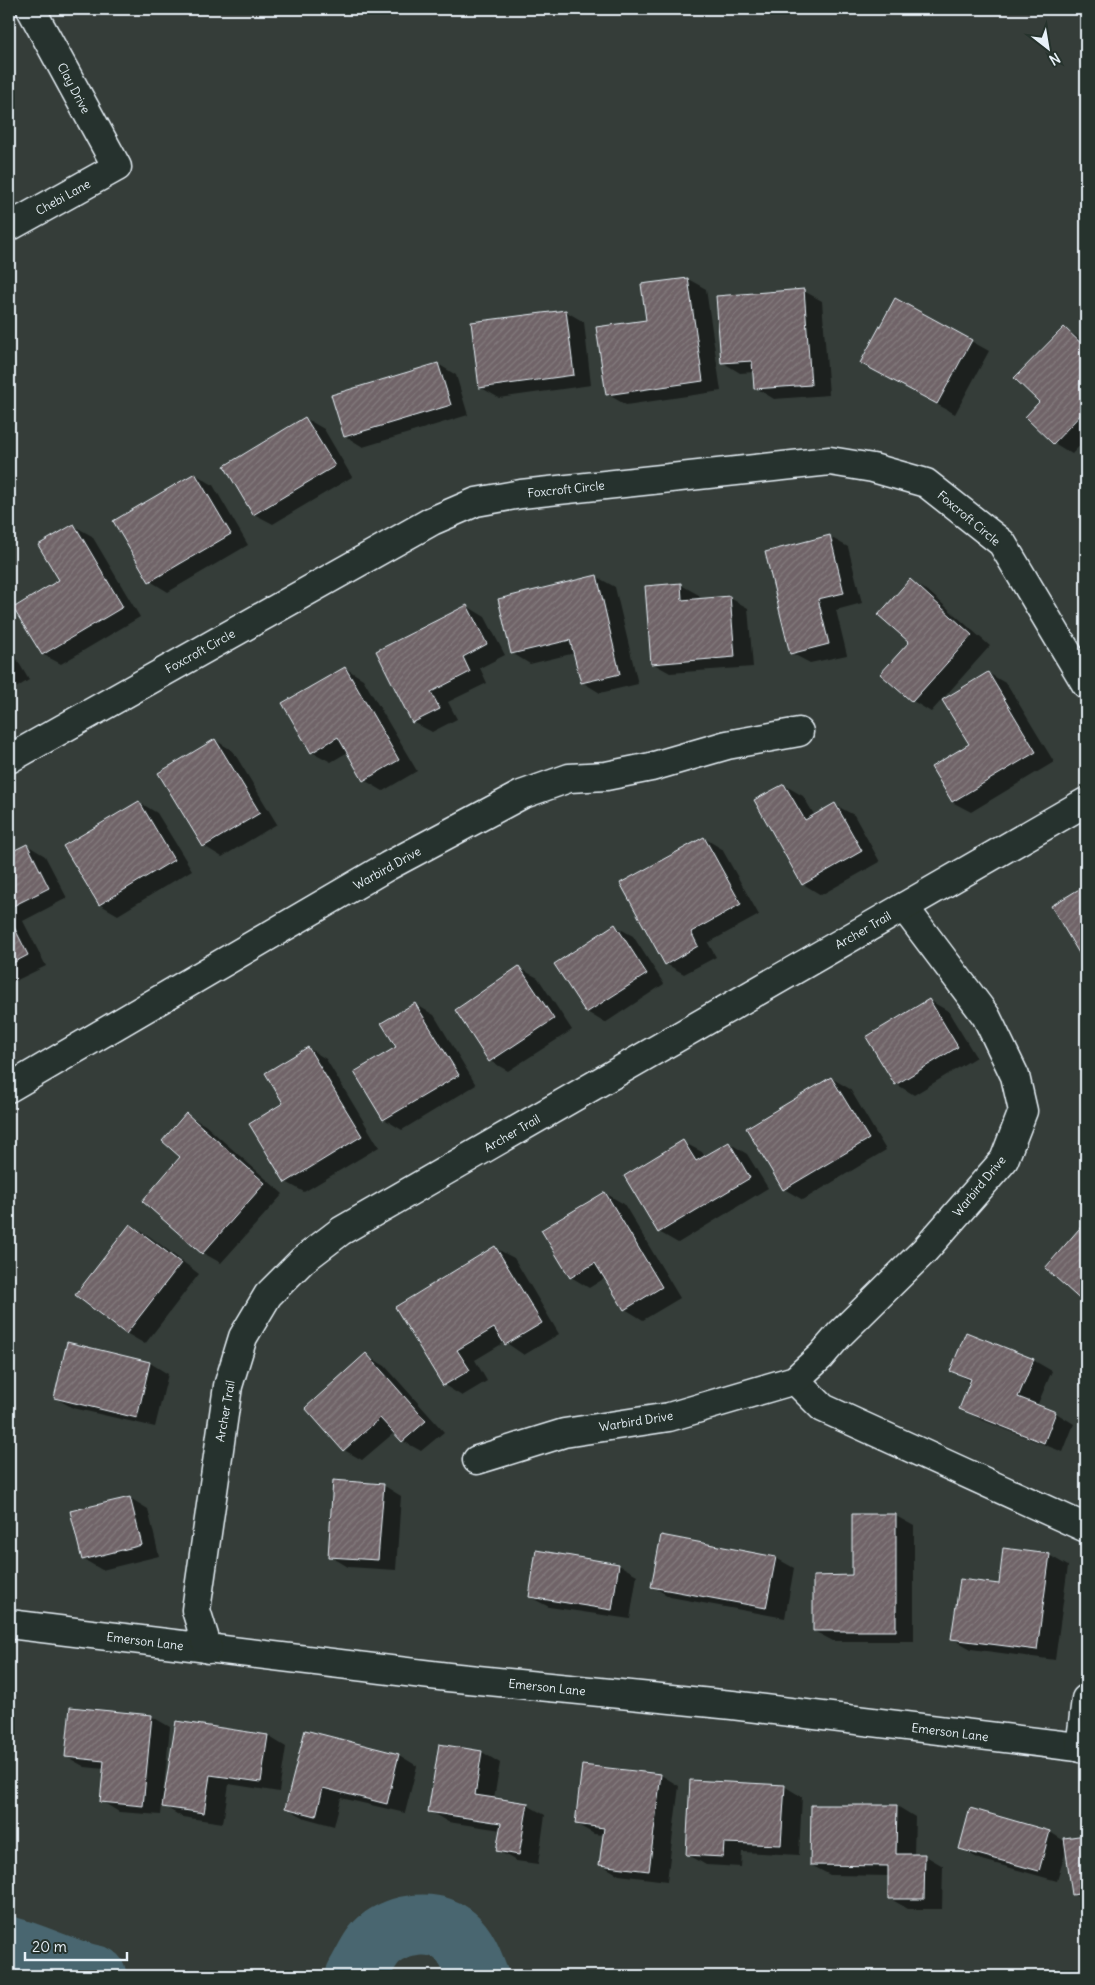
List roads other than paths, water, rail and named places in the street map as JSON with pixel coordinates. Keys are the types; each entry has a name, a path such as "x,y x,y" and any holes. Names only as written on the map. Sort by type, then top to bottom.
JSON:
{"street":[{"name":"Clay Drive","path":"39,12 117,167"},
{"name":"Chebi Lane","path":"9,227 117,167"},
{"name":"Foxcroft Circle","path":"9,759 424,526 476,502 521,494 830,461 873,468 926,483 1002,543 1086,684"},
{"name":"Warbird Drive","path":"9,1088 388,866 521,795 569,778 606,776 651,767 727,745 799,732"},
{"name":"Archer Trail","path":"208,1649 196,1610 228,1386 243,1337 268,1295 303,1260 341,1231 1086,802"},
{"name":"Warbird Drive","path":"477,1460 564,1433 669,1417 795,1380 925,1250 1004,1160 1023,1111 1015,1076 986,1016 904,907"},
{"path":"795,1380 823,1408 1086,1528"},
{"name":"Emerson Lane","path":"9,1624 448,1677 732,1705 1083,1748"},
{"path":"1083,1748 1086,1699"}],"waterway":[{"path":"356,1976 369,1952 379,1940 396,1930 417,1925 437,1927 447,1930 455,1936 469,1955 478,1976"},
{"path":"9,1947 96,1976"}]}
